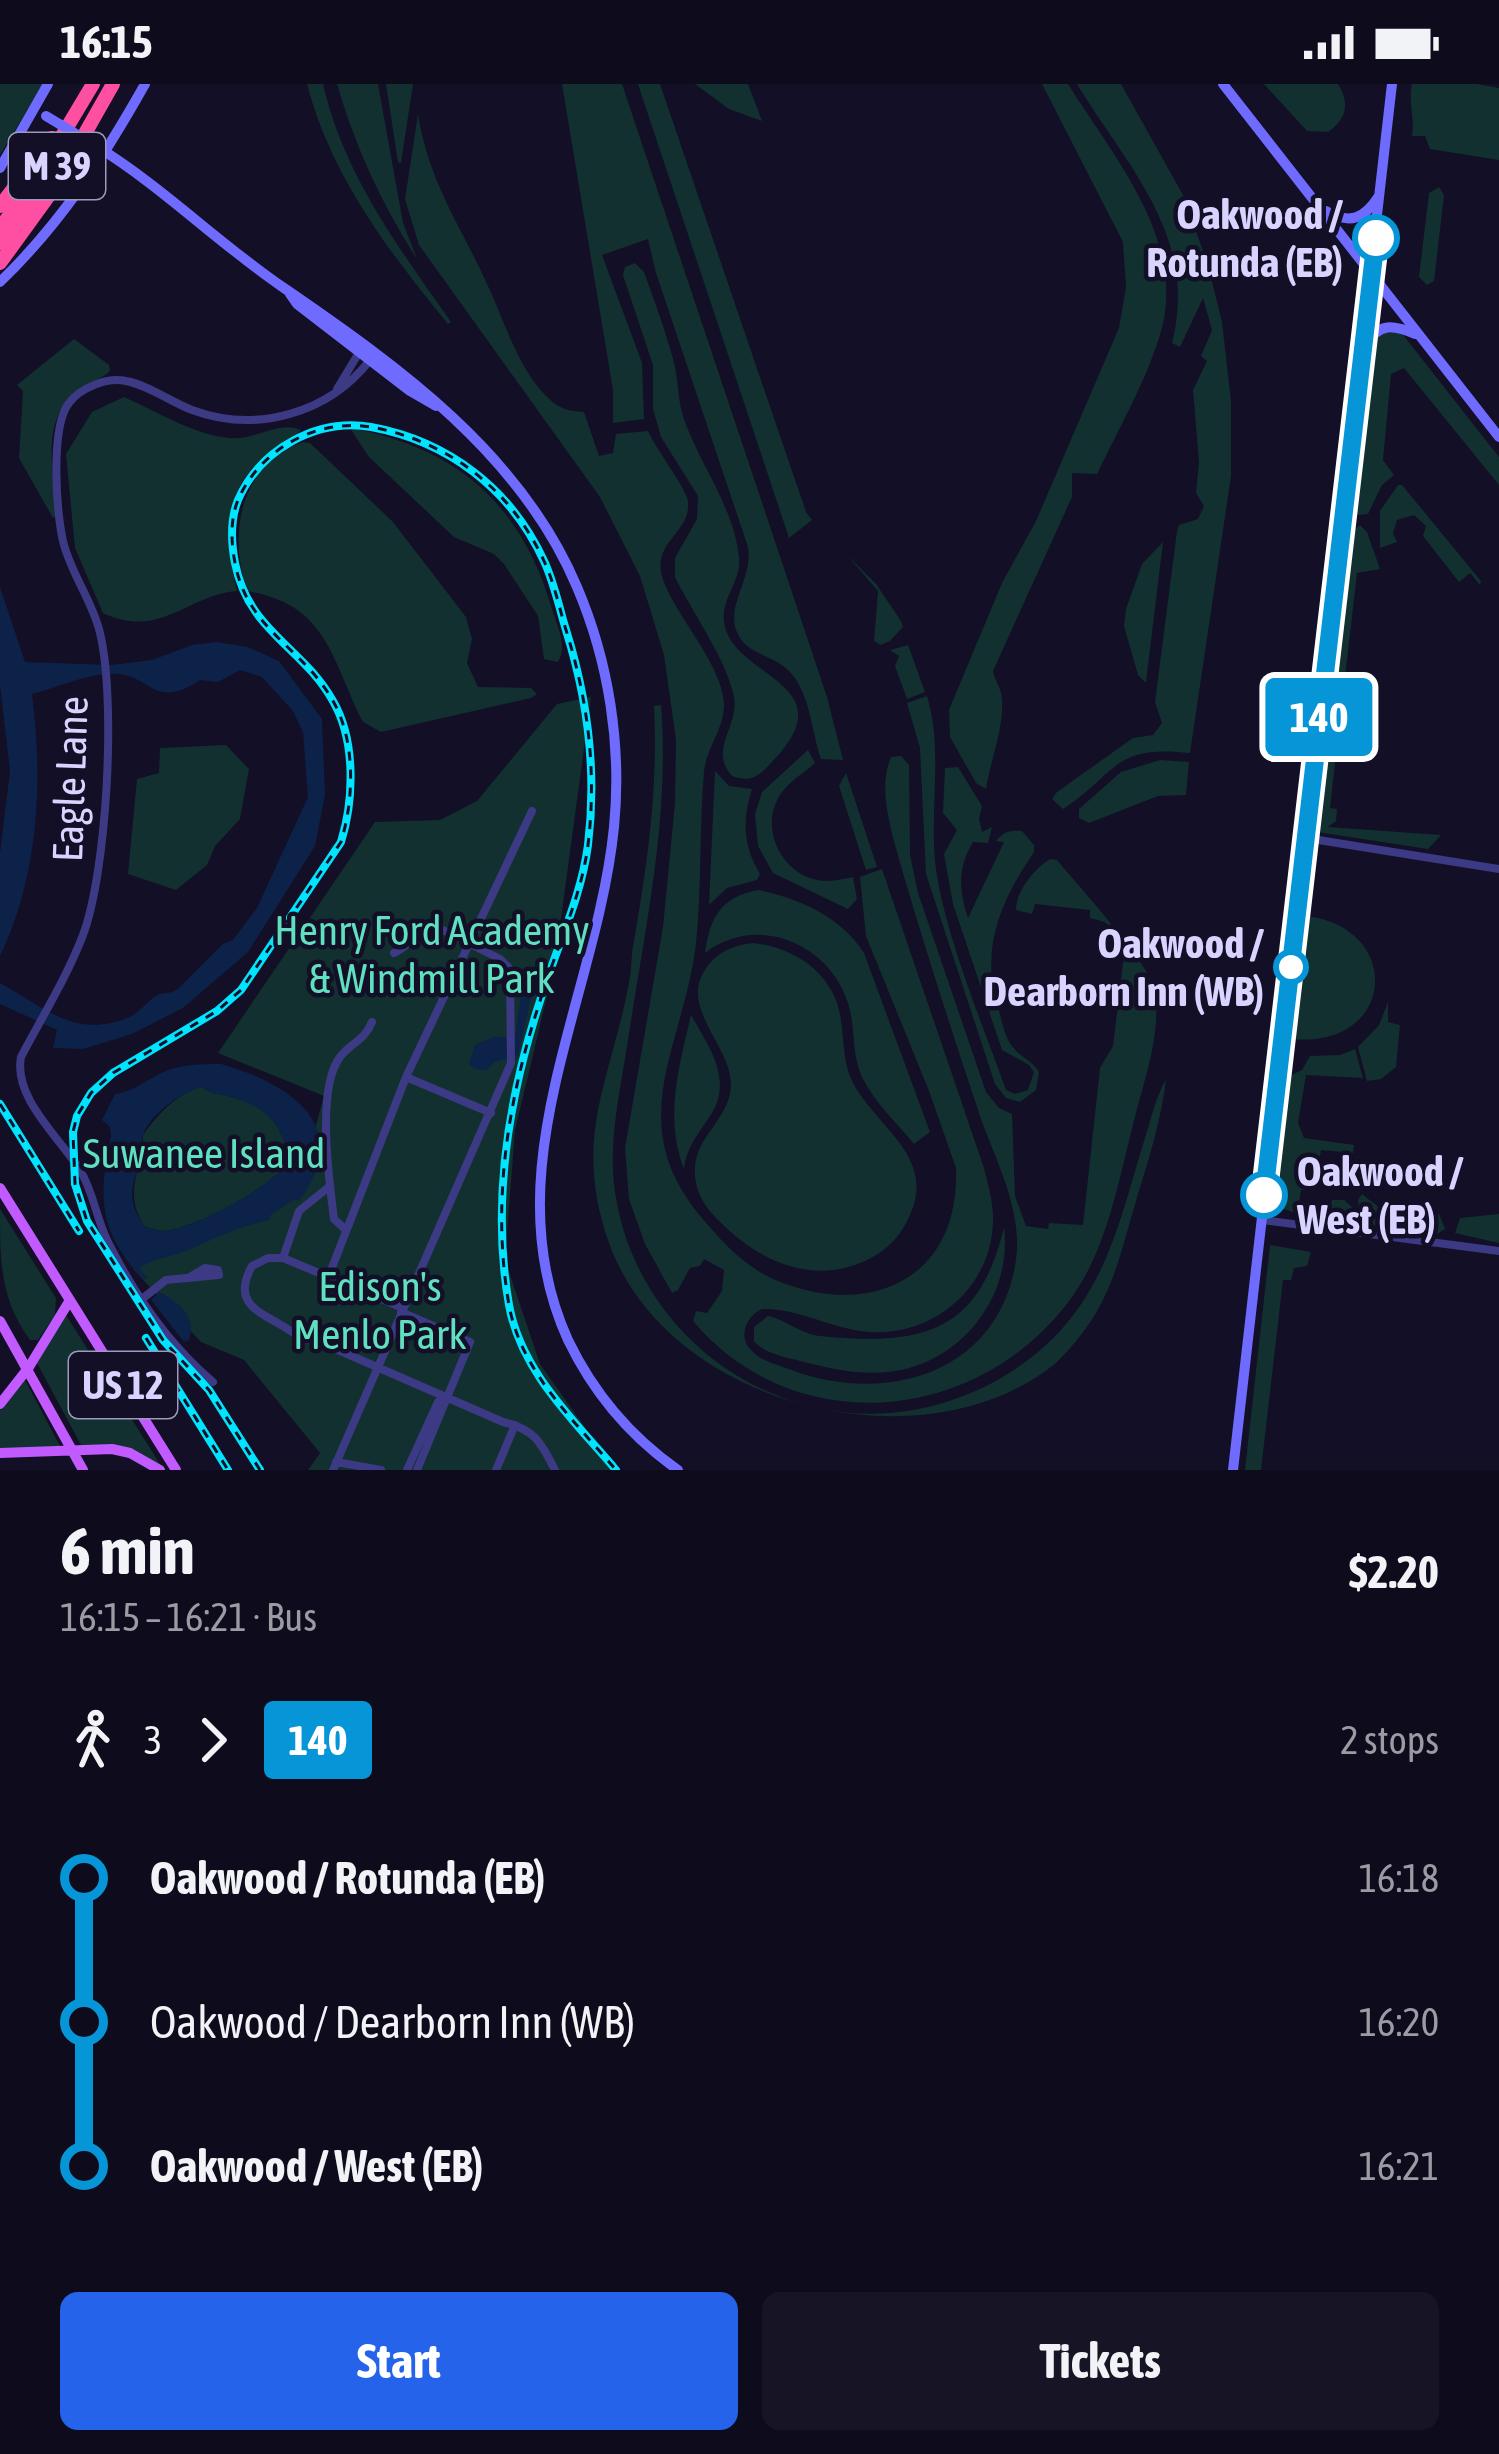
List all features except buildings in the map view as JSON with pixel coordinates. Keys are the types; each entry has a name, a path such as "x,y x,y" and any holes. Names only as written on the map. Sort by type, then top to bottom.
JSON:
{"highway":[{"path":"0,206 90,84"},
{"name":"M 39","path":"0,228 45,165 90,84"},
{"path":"0,263 52,190 110,84"},
{"name":"M 39","path":"0,243 110,84"}],"main road":[{"path":"0,168 48,84"},
{"path":"0,282 48,232 145,84"},
{"path":"1222,84 1499,437"},
{"path":"1233,1470 1392,84"},
{"path":"34,109 101,149 287,291 297,304 368,352 423,400 440,407 502,467 542,520 578,588 604,670 616,760 614,826 603,893 544,1135 539,1232 553,1299 578,1358 633,1432 678,1470"},
{"path":"1318,206 1352,220 1370,210 1380,194"},
{"path":"1360,359 1381,328 1399,327 1421,337"},
{"name":"US 12","path":"0,1188 176,1470"},
{"path":"0,1404 70,1300"},
{"name":"US 12","path":"0,1321 83,1470"},
{"path":"0,1453 121,1451 160,1470"}],"street":[{"name":"Eagle Lane","path":"213,1382 172,1342 142,1299 106,1238 81,1172 22,1082 22,1057 83,934 104,850 106,696 100,634 63,536 57,429 77,395 99,383 122,380 197,412 237,421 276,418 309,409 336,390 368,352"},
{"path":"328,1278 406,1077 532,811"},
{"path":"1306,838 1499,869"},
{"path":"381,1470 334,1466 511,1063 510,969 500,959 428,927 394,953"},
{"path":"346,1230 334,1219 325,1094 339,1058 364,1038 372,1022"},
{"path":"406,1077 491,1114"},
{"path":"283,1258 299,1211 330,1186"},
{"path":"1262,1220 1499,1251"},
{"path":"418,1470 447,1406 446,1397 470,1342 283,1258 268,1258 251,1266 244,1286 249,1306 276,1318 302,1340 315,1340 446,1397 525,1427 538,1438 555,1470"},
{"path":"142,1299 166,1280 190,1277"},
{"path":"407,1470 438,1402 446,1397"},
{"path":"496,1470 515,1424"}],"green space":[{"path":"0,84 43,84 0,155"},
{"path":"307,84 323,84 359,180 451,322 448,324 364,212 331,150"},
{"path":"337,84 378,84 403,223 417,259 371,174"},
{"path":"386,84 413,84 401,163 398,162"},
{"path":"562,84 622,84 827,697 843,760 821,759 795,679 782,665 746,645 736,630 735,610 748,547 648,239 602,255 642,363 644,419 613,423 613,390"},
{"path":"638,84 660,84 812,520 789,538"},
{"path":"695,84 748,84 762,121 729,109"},
{"path":"1042,84 1068,84 1126,173 1156,236 1166,303 1146,373 1097,474 1072,473 1072,497 993,671 1002,710 986,789 976,783 950,737 949,710 1119,328 1126,287 1123,242"},
{"path":"1077,84 1121,84 1183,195 1222,322 1231,401 1231,476 1190,753 1164,751 1130,758 1063,809 1052,799 1057,792 1133,738 1153,735 1162,723 1155,702 1177,531 1179,525 1198,519 1204,506 1196,493 1199,462 1193,390 1207,361 1201,356 1212,330 1203,298 1180,347 1172,343 1178,305 1176,270 1167,237 1137,175"},
{"path":"1264,84 1338,84 1345,104 1343,116 1328,132 1307,131"},
{"path":"1412,84 1499,88 1499,160 1430,149 1425,136 1412,136"},
{"path":"418,114 438,182 534,381 557,405 584,412 599,456 613,453 616,434 648,431 688,501 684,522 666,547 661,568 670,596 715,672 724,703 704,772 696,944 664,1084 665,1149 678,1183 702,1218 746,1262 766,1276 813,1292 877,1291 904,1280 926,1262 943,1237 953,1206 956,1168 866,936 860,877 882,869 984,1168 993,1208 990,1246 982,1267 955,1303 916,1326 870,1332 762,1309 745,1328 745,1340 753,1352 824,1379 886,1383 915,1377 968,1350 989,1328 1013,1277 1017,1246 1012,1206 891,830 885,785 891,757 901,756 909,765 910,855 918,893 986,1092 999,1108 1012,1114 1015,1196 1026,1226 1083,1225 1100,1068 1113,1046 1125,947 1105,922 1090,918 1090,910 1035,904 1032,914 1016,910 1032,875 1050,859 1057,860 1124,939 1152,983 1156,1015 1152,1050 1095,1255 1072,1297 1034,1339 989,1371 940,1392 888,1402 835,1400 783,1387 735,1360 693,1321 696,1311 707,1313 722,1291 724,1270 704,1259 700,1266 690,1268 672,1293 645,1244 629,1199 625,1148 663,927 675,803 676,740 664,655 640,576 600,497 419,245 405,199"},
{"path":"1439,187 1444,195 1434,281 1427,285 1419,277 1429,193"},
{"path":"635,263 644,272 666,337 685,422 736,539 739,566 725,608 725,627 734,645 794,699 798,716 792,737 767,768 750,778 732,776 725,766 723,747 734,697 717,652 675,577 675,558 697,519 698,496 661,437 653,409 653,365 623,275 625,267"},
{"path":"1400,331 1499,457 1499,485 1404,368 1391,374 1383,460 1394,475 1382,485 1368,514 1358,515 1353,508 1372,346 1382,332"},
{"path":"74,339 109,365 110,371 78,390 58,416 52,448 57,515 53,518 19,458 23,391 17,385"},
{"path":"124,397 215,436 238,438 284,427 301,430 256,464 237,493 229,540 237,591 141,622 103,613 75,548 66,454 92,412"},
{"path":"350,428 388,437 453,466 503,510 539,572 561,636 558,662 544,659 538,616 504,564 494,554 454,537 369,457"},
{"path":"310,443 393,522 466,617 472,639 467,663 478,687 531,688 537,694 381,732 363,722 324,638 295,609 247,591 241,569 239,525 252,484 281,453"},
{"path":"1398,485 1480,585 1470,573 1459,582 1423,536 1426,526 1414,515 1397,520 1393,533 1397,542 1380,548 1380,511"},
{"path":"1360,525 1380,569 1357,573 1330,808 1337,809 1336,821 1328,827 1441,835 1428,849 1317,832 1351,532"},
{"path":"1163,542 1146,683 1138,675 1124,626 1126,609 1142,564"},
{"path":"847,555 876,584 901,621 903,627 890,641 880,645 874,641 878,591"},
{"path":"908,645 925,692 907,699 895,666 899,656 890,650"},
{"path":"927,696 934,736 939,887 975,1007 1006,1090 1015,1094 1028,1090 1034,1072 1002,1050 953,904 944,854 957,830 943,813 945,768 958,767 982,806 982,832 992,827 988,843 973,842 964,861 961,888 968,918 1004,842 996,841 1014,830 1022,831 1034,845 1003,908 992,947 993,989 1006,1034 1015,1050 1039,1072 1036,1090 1020,1102 1006,1098 995,1084 926,874 920,748 907,703"},
{"path":"591,697 555,963 515,1130 505,1260 540,1364 615,1470 308,1470 320,1453 244,1360 201,1342 133,1269 296,1198 324,1096 218,1053 375,822 440,820 477,801 557,704"},
{"path":"661,705 659,831 617,1112 614,1184 623,1229 663,1308 725,1368 763,1389 742,1382 685,1346 640,1300 609,1243 598,1205 594,1139 630,977 651,824 654,706"},
{"path":"226,745 249,769 240,819 215,846 207,865 176,890 128,874 137,779 159,773 160,748"},
{"path":"808,750 815,763 780,795 774,808 773,836 786,861 809,878 853,877 857,899 848,909 773,873 758,846 755,814 762,792"},
{"path":"1160,760 1189,762 1186,795 1158,796 1089,823 1079,818 1079,809 1121,772"},
{"path":"715,771 729,786 752,789 746,833 760,874 757,880 727,888 709,905"},
{"path":"846,773 877,867 866,870 839,786"},
{"path":"758,890 818,911 864,953 930,1132 914,1144 862,1077 848,1003 825,964 789,940 768,935 725,941 705,953 720,911 735,898"},
{"path":"1307,916 1339,925 1360,942 1372,963 1375,986 1368,1008 1352,1026 1326,1037 1292,1039"},
{"path":"753,943 799,958 822,977 837,1004 853,1083 912,1163 915,1201 903,1229 879,1253 847,1267 807,1270 769,1258 720,1222 698,1190 697,1155 725,1107 731,1085 723,1055 701,1011 699,982 711,961 722,953"},
{"path":"1388,1002 1388,1022 1400,1025 1396,1067 1381,1079 1367,1081 1358,1047 1379,1025"},
{"path":"691,1015 716,1064 720,1090 690,1147 684,1169 674,1111"},
{"path":"1355,1049 1363,1078 1306,1075 1298,1123 1304,1138 1354,1145 1353,1153 1321,1150 1314,1190 1301,1190 1299,1203 1330,1206 1332,1200 1344,1200 1353,1208 1351,1218 1312,1217 1274,1205 1287,1077 1302,1070 1310,1056 1340,1055"},
{"path":"1166,1080 1155,1137 1118,1264 1101,1304 1075,1343 1056,1363 1002,1395 939,1413 873,1416 857,1413 913,1410 974,1392 1003,1377 1053,1338 1074,1314 1109,1252"},
{"name":"Suwanee Island","path":"202,1087 241,1100 270,1117 290,1160 252,1193 213,1214 164,1231 145,1227 134,1192 143,1135 169,1105"},
{"path":"1362,1194 1386,1213 1439,1214 1445,1229 1437,1234 1360,1223"},
{"path":"0,1209 56,1298 55,1315 38,1340 30,1340 7,1294"},
{"path":"1499,1214 1499,1243 1455,1233 1460,1218"},
{"path":"1004,1227 1000,1279 976,1324 958,1342 914,1367 857,1372 825,1367 777,1355 754,1341 754,1327 768,1316 813,1335 856,1339 916,1334 940,1325 979,1291"},
{"path":"1270,1245 1311,1252 1307,1266 1294,1268 1291,1280 1283,1280 1261,1470 1245,1470"},
{"path":"66,1315 160,1464 129,1449 81,1445 37,1363"},
{"path":"25,1380 60,1446 0,1449 0,1410"}],"water":[{"path":"0,587 25,662 111,665 152,660 192,645 217,642 248,647 279,661 322,719 325,795 315,846 248,952 183,1008 132,1034 83,1049 53,1048 57,1030 0,1004 0,983 61,1018 92,1025 130,1017 156,996 178,989 223,944 233,940 257,908 308,797 303,732 293,711 262,677 240,670 218,682 200,680 173,692 130,676 108,674 32,694 35,827 23,893 0,956 0,853 10,771 0,685"},
{"path":"529,989 532,993 518,1056 495,1062 486,1070 475,1069 469,1064 475,1045 493,1037 515,1037 521,995"},
{"path":"221,1064 271,1083 307,1112 317,1130 320,1151 315,1174 299,1201 269,1216 270,1220 144,1265 139,1268 147,1278 143,1280 117,1245 105,1212 104,1178 111,1136 102,1120 115,1094 175,1068","holes":["202,1087 253,1105 270,1117 282,1135 289,1160 252,1193 214,1214 165,1231 145,1227 132,1191 143,1135 168,1105"]},
{"path":"159,1292 184,1311 190,1324 189,1340 184,1342 151,1300"}],"railway":[{"path":"260,1470 209,1390 163,1340 87,1221 75,1184 73,1132 91,1093 113,1073 217,1011 241,990 341,842 350,771 346,734 320,682 251,606 235,563 232,531 238,500 260,466 292,441 351,425 426,444 474,472 495,491 544,561 574,656 591,763 588,845 580,885 519,1075 506,1151 502,1228 509,1305 525,1352 551,1394 616,1470"},
{"path":"0,1104 79,1231"},
{"path":"146,1338 228,1470"}],"bus line":[{"name":"140","path":"1264,1195 1376,238"}],"place":[{"name":"Oakwood / Rotunda (EB)","path":"1376,238"},
{"name":"Oakwood / Dearborn Inn (WB)","path":"1291,967"},
{"name":"Oakwood / West (EB)","path":"1264,1195"}],"park label":[{"name":"Henry Ford Academy & Windmill Park","path":"432,954"},
{"name":"Edison's Menlo Park","path":"380,1310"}]}
